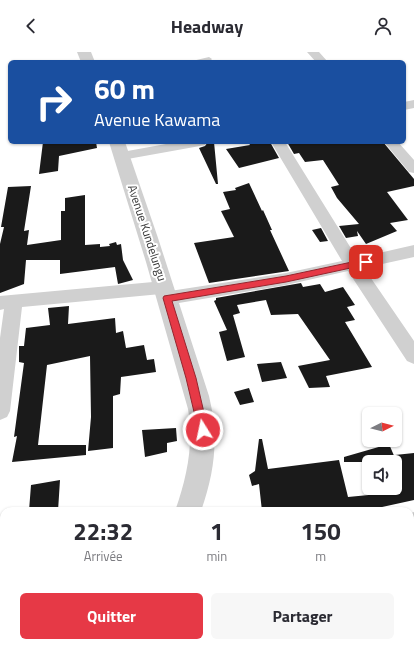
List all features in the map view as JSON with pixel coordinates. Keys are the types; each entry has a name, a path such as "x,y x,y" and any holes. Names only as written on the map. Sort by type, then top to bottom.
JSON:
{"street":[{"path":"314,52 320,60"},
{"path":"119,149 177,144"},
{"path":"279,144 353,265 414,356"},
{"path":"393,144 414,169"},
{"name":"Avenue Kundelungu","path":"119,149 166,293 191,378 203,430 201,468 189,507"},
{"path":"0,411 7,302 166,293 286,279 414,251"}],"lane":[{"path":"203,60 209,59"}],"building":[{"path":"43,144 96,144 97,148 59,156 58,171 39,174"},
{"path":"206,144 214,144 218,184 216,184 199,148"},
{"path":"249,144 271,144 279,158 239,168 226,149 250,145"},
{"path":"288,144 385,144 414,179 414,186 387,192 408,220 390,223 397,231 366,244 357,231 358,236 346,238 339,226 359,224 337,198 331,187 339,185 323,160 305,162 299,153 294,154"},
{"path":"249,183 262,211 263,210 272,230 270,230 289,271 209,283 194,243 234,237 221,211 230,209 223,192 236,190 235,188"},
{"path":"31,186 24,231 29,230 27,245 61,240 61,211 65,211 65,198 85,195 85,245 100,244 100,247 110,246 109,244 116,242 117,245 121,244 123,260 133,280 118,284 115,267 60,274 60,260 26,260 24,284 0,293 0,244 4,227 1,227 8,187"},
{"path":"321,228 328,241 320,242 312,230"},
{"path":"301,283 303,287 320,284 325,292 343,287 355,305 347,307 355,320 345,322 372,367 326,376 330,387 309,388 298,366 330,360 298,314 271,315 266,300 237,305 240,313 233,315 245,357 227,361 219,332 227,330 214,301 216,298"},
{"path":"69,306 68,324 115,318 116,333 123,331 126,348 144,345 147,360 154,359 156,372 121,377 120,394 113,396 113,448 88,451 91,417 90,356 47,365 38,445 86,445 86,455 12,462 17,436 14,437 24,363 19,362 19,346 24,346 26,328 50,325 48,308"},
{"path":"281,362 287,378 262,382 257,364"},
{"path":"249,388 254,402 240,405 234,392"},
{"path":"176,428 177,441 167,443 167,452 145,457 142,430"},
{"path":"259,439 262,439 268,469 339,460 348,497 369,495 402,495 402,455 395,455 414,453 414,500 382,507 262,507 259,484 252,486 249,475 255,471"},
{"path":"379,447 390,447 394,455 362,455 362,462 344,462 344,457"},
{"path":"60,480 58,507 29,507 31,485"}],"route":[{"path":"203,430 191,378 167,298 226,290 366,262"}]}
